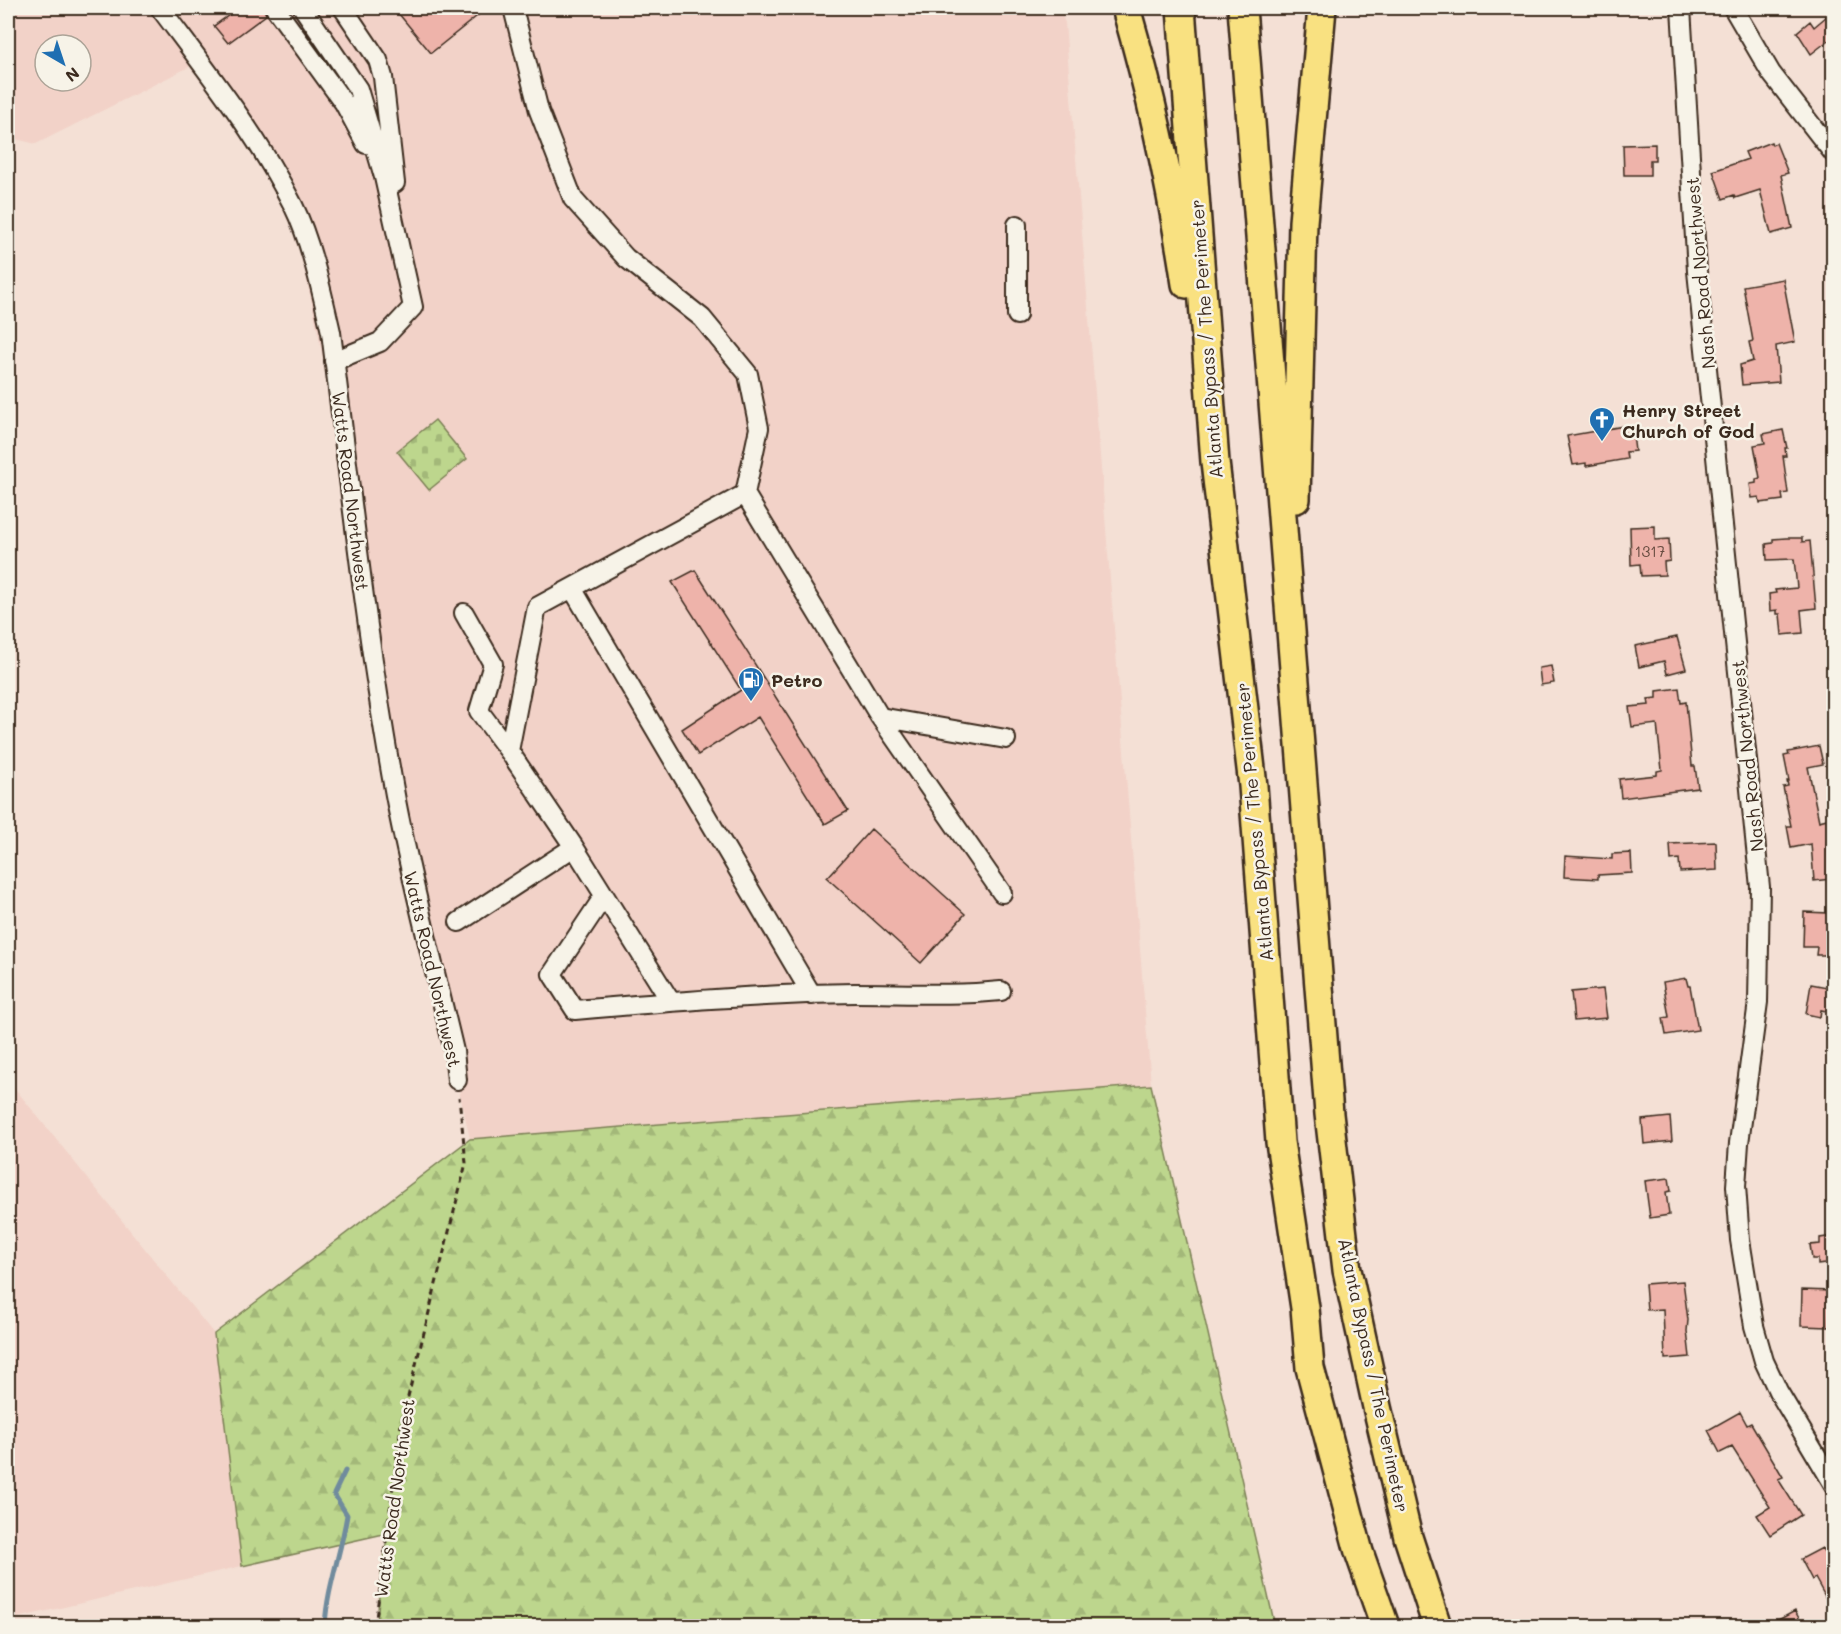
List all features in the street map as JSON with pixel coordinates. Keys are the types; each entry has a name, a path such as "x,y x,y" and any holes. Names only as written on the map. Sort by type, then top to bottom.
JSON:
{"highway":[{"path":"1125,8 1144,73 1177,224 1215,462"},
{"name":"Atlanta Bypass / The Perimeter","path":"1181,8 1215,462 1253,786 1280,1142 1305,1308 1310,1368 1359,1552 1385,1626"},
{"name":"Atlanta Bypass / The Perimeter","path":"1242,8 1329,1114 1347,1270 1408,1537 1437,1626"},
{"path":"1292,641 1303,222 1322,8"}],"street":[{"name":"Watts Road Northwest","path":"160,8 261,147 294,207 321,286 331,332 374,660 395,793 410,869 454,1051 457,1080"},
{"path":"275,8 344,103 384,177"},
{"path":"303,8 358,89 384,177 413,307 380,342 334,361"},
{"path":"343,8 378,60 383,77 397,197 392,213"},
{"path":"513,8 539,111 573,198 626,258 702,318 748,374 759,428 745,494 880,717 1002,893"},
{"name":"Nash Road Northwest","path":"1682,8 1699,283 1760,887 1758,1002 1739,1143 1736,1186 1740,1240 1754,1326 1764,1361 1778,1391 1833,1485"},
{"path":"1733,8 1771,73 1833,154"},
{"path":"1017,225 1017,315"},
{"path":"509,751 537,607 745,494"},
{"path":"572,588 812,995"},
{"path":"464,613 493,664 479,711 574,847 670,1002"},
{"path":"880,717 1006,739"},
{"path":"459,922 574,847"},
{"path":"604,896 552,974 575,1010 670,1002 854,993 961,995 1001,991"}],"path":[{"name":"Watts Road Northwest","path":"375,1626 401,1425 466,1162 457,1080"}],"shaded area":[{"path":"8,8 1060,8 1065,23 1151,1085 470,1139 387,769 345,464 287,183 191,66 36,144 8,137"},
{"path":"8,1080 214,1334 242,1566 8,1620"}],"green space":[{"path":"435,420 467,459 429,490 397,451"},
{"path":"1151,1085 1275,1626 377,1626 380,1581 388,1533 242,1566 214,1334 470,1139"}],"building":[{"path":"239,8 264,8 266,15 228,43 214,26"},
{"path":"394,8 487,8 431,53"},
{"path":"1833,11 1833,37 1811,54 1797,32 1810,21 1814,27"},
{"path":"1771,142 1772,145 1776,143 1788,173 1781,175 1792,228 1771,234 1760,190 1735,198 1734,195 1723,199 1713,171 1748,159 1745,152"},
{"path":"1655,144 1655,160 1650,160 1650,175 1624,175 1623,145"},
{"path":"1783,279 1795,342 1776,346 1779,382 1742,385 1740,365 1753,361 1749,342 1753,341 1743,286"},
{"name":"Henry Street Church of God","path":"1624,426 1625,436 1633,435 1635,451 1626,452 1627,459 1586,466 1586,463 1573,465 1567,436"},
{"path":"1783,430 1787,448 1785,448 1786,456 1783,456 1788,493 1782,494 1783,500 1760,503 1759,497 1752,498 1750,484 1756,483 1756,479 1760,478 1754,445 1765,443 1763,434"},
{"path":"1655,526 1655,540 1669,539 1670,561 1664,562 1665,575 1641,576 1640,564 1631,565 1630,527"},
{"path":"1802,538 1802,542 1810,541 1816,608 1801,610 1803,633 1782,635 1780,614 1777,614 1777,610 1770,611 1769,594 1776,593 1775,590 1797,588 1794,559 1767,560 1766,544 1773,543 1773,539"},
{"name":"Petro","path":"695,570 848,811 825,824 758,717 698,755 682,729 741,690 672,582"},
{"path":"1677,637 1686,669 1667,674 1664,661 1639,667 1635,646"},
{"path":"1551,666 1554,683 1541,685 1539,668"},
{"path":"1679,688 1681,703 1686,702 1692,766 1695,766 1698,788 1621,798 1619,779 1657,775 1657,771 1662,770 1657,724 1632,727 1629,707 1649,705 1648,699 1657,698 1657,691"},
{"path":"1819,746 1823,764 1808,767 1819,821 1827,819 1831,841 1827,842 1831,879 1814,881 1811,844 1791,848 1787,826 1791,826 1783,787 1788,786 1787,781 1789,781 1784,756 1789,755 1788,752"},
{"path":"871,829 965,914 921,963 827,878"},
{"path":"1716,842 1717,870 1680,872 1679,859 1671,860 1670,844"},
{"path":"1631,853 1632,873 1598,875 1598,879 1564,877 1565,856 1612,859 1612,854"},
{"path":"1804,912 1829,913 1828,919 1833,919 1833,955 1816,955 1817,947 1803,947"},
{"path":"1686,978 1690,986 1698,1030 1666,1035 1663,1018 1669,1017 1663,982"},
{"path":"1811,984 1833,988 1832,1012 1821,1010 1820,1017 1806,1014"},
{"path":"1603,989 1607,1018 1574,1021 1571,992"},
{"path":"1670,1117 1672,1141 1644,1144 1642,1120"},
{"path":"1669,1178 1671,1191 1666,1192 1669,1215 1650,1218 1645,1181"},
{"path":"1833,1236 1833,1263 1818,1265 1818,1259 1812,1259 1810,1245 1820,1244 1820,1238"},
{"path":"1683,1281 1690,1357 1665,1359 1663,1309 1647,1310 1645,1284"},
{"path":"1802,1290 1831,1291 1829,1327 1801,1326"},
{"path":"1740,1412 1747,1425 1751,1423 1783,1477 1778,1479 1801,1515 1770,1535 1757,1515 1770,1507 1732,1447 1720,1453 1708,1430"},
{"path":"1822,1548 1826,1556 1833,1552 1833,1611 1815,1578 1812,1580 1801,1559"},
{"path":"1795,1611 1801,1622 1794,1626 1767,1626"}],"waterway":[{"path":"325,1626 328,1598 347,1515 334,1494 345,1471"}],"place":[{"name":"Henry Street Church of God","path":"1602,443"},
{"name":"Petro","path":"751,703"}]}
